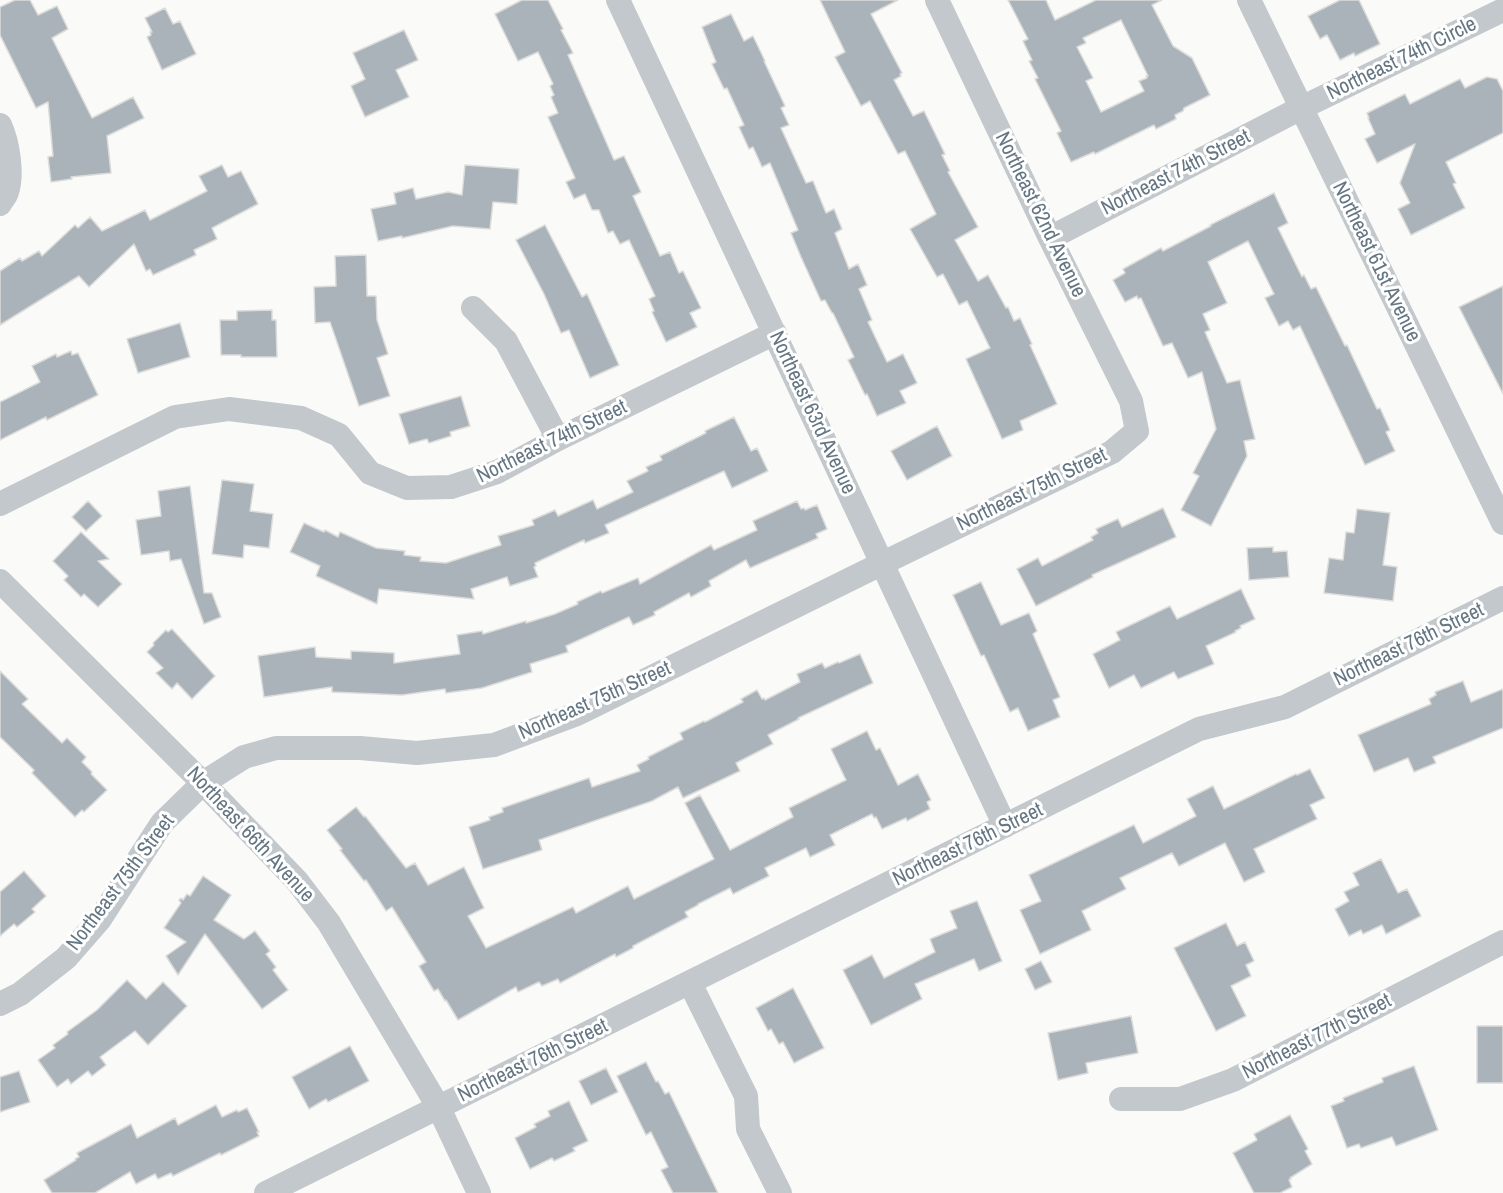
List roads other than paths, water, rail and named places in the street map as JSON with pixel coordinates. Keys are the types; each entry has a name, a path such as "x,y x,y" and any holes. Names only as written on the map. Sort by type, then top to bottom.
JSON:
{"street":[{"name":"Northeast 63rd Avenue","path":"618,0 1005,826"},
{"name":"Northeast 62nd Avenue","path":"936,0 1131,401 1137,431"},
{"name":"Northeast 61st Avenue","path":"1249,0 1503,523"},
{"name":"Northeast 74th Circle","path":"1301,108 1503,10"},
{"name":"Northeast 74th Street","path":"1050,238 1301,108"},
{"path":"0,125 10,164 4,198"},
{"path":"473,308 506,341 558,439"},
{"name":"Northeast 74th Street","path":"0,504 175,417 229,410 301,418 339,435 370,473 407,488 451,487 497,472 558,439 775,333"},
{"name":"Northeast 75th Street","path":"0,1004 20,994 66,958 100,919 162,823 203,783 244,757 276,748 360,748 417,753 494,745 577,714 1112,452 1137,431"},
{"name":"Northeast 66th Avenue","path":"0,581 203,783 297,881 329,923 439,1108 479,1193"},
{"name":"Northeast 76th Street","path":"266,1193 1199,729 1285,707 1503,598"},
{"name":"Northeast 77th Street","path":"1121,1099 1180,1099 1233,1080 1503,942"},
{"path":"690,983 746,1096 748,1129 780,1193"}]}
